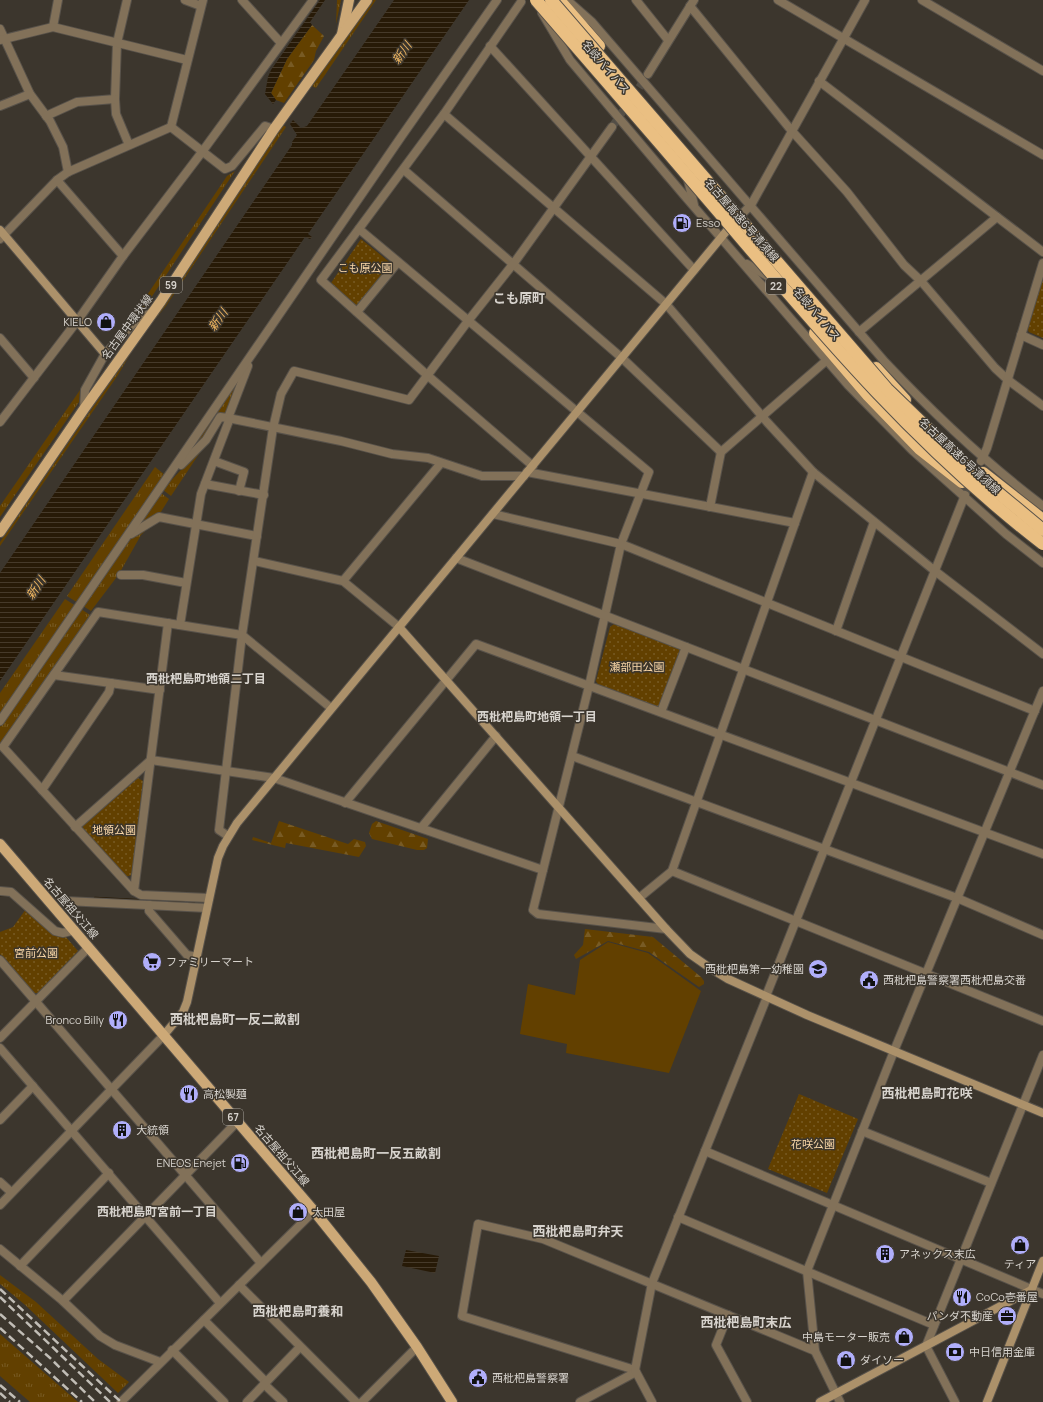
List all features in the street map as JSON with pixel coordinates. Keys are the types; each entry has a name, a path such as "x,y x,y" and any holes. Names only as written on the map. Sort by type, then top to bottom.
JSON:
{"highway":[{"name":"名古屋高速6号清須線","path":"551,0 887,389 973,472 1043,530"},
{"name":"名岐バイパス","path":"559,0 747,210 850,340 910,405 975,466 1043,520"},
{"name":"名岐バイパス","path":"526,1 538,5 688,180 725,233 769,277 868,395 920,449 1043,549"},
{"name":"名古屋高速6号清須線","path":"538,5 812,322 877,394 967,482 1043,544"}],"main road":[{"name":"名古屋中環状線","path":"341,37 349,0"},
{"name":"名古屋中環状線","path":"0,532 154,310 274,129 368,0"},
{"name":"名古屋祖父江線","path":"0,844 314,1211 371,1282 417,1347 452,1402"}],"street":[{"path":"53,27 58,0"},
{"path":"127,0 117,43 115,99 116,114 129,145"},
{"path":"171,127 202,3 185,0"},
{"path":"242,0 281,43"},
{"path":"0,422 78,320 122,256 202,152 313,0"},
{"path":"0,721 401,137 497,0"},
{"path":"567,0 592,22 747,210 916,395 982,459 1043,506"},
{"path":"636,0 668,40"},
{"path":"778,0 1043,155"},
{"path":"747,210 865,0"},
{"path":"922,0 1043,71"},
{"path":"526,1 490,46 404,170 321,280 427,375 528,471"},
{"path":"648,74 692,3 791,130 847,192 904,265 1008,380 1043,406"},
{"path":"538,5 570,60 694,206 725,233 742,261 827,360 907,445 1006,534 1043,563"},
{"path":"3,39 53,27 187,60"},
{"path":"0,29 3,39 30,94 46,116 63,147 68,172"},
{"path":"490,46 694,270"},
{"path":"819,81 1043,252"},
{"path":"0,106 30,94"},
{"path":"46,116 77,102 115,99"},
{"path":"444,114 666,304 761,416 813,472 935,571 1043,654"},
{"path":"171,127 225,169 232,166 265,126 274,129"},
{"path":"105,354 78,320 2,235 57,180 68,172 171,127"},
{"path":"228,836 219,830 242,635 273,428 281,394 294,371 409,400 468,321 514,263 612,127"},
{"path":"404,170 514,263 622,358 721,452"},
{"path":"57,180 122,256"},
{"path":"688,180 694,206"},
{"path":"860,332 996,217"},
{"path":"359,230 650,472 622,544 572,756 533,910 538,914 666,929"},
{"path":"0,1205 164,1035 183,1012 187,1002 197,958 218,858 228,836 237,823 725,233"},
{"path":"742,261 769,277"},
{"path":"357,312 398,262"},
{"path":"982,459 1008,380 1043,263"},
{"path":"84,409 86,390 105,354 133,324 154,310"},
{"path":"1021,335 1043,345"},
{"path":"0,338 34,378"},
{"path":"180,625 201,494 253,353"},
{"path":"710,507 721,452 827,360"},
{"path":"164,484 206,440 220,417 341,441 392,454 428,458 482,476 528,471 795,523"},
{"path":"214,462 244,472 239,491"},
{"path":"343,581 441,462"},
{"path":"639,898 672,871 813,472"},
{"path":"205,484 264,495"},
{"path":"652,1402 635,1371 652,1283 767,996 850,782 965,497"},
{"path":"493,514 622,544 1035,711"},
{"path":"128,536 159,517 258,536"},
{"path":"836,631 874,522"},
{"path":"456,558 1043,785"},
{"path":"254,561 343,581 399,626 666,929 690,954 710,968 767,996 1043,1112"},
{"path":"121,575 143,575 186,583"},
{"path":"209,898 141,895 134,891 3,747 98,612 242,635 331,708"},
{"path":"134,891 168,623"},
{"path":"345,802 476,644 1043,854"},
{"path":"661,712 686,647"},
{"path":"54,675 160,690"},
{"path":"42,790 110,692 111,683"},
{"path":"840,1402 814,1351 807,1271 894,1050 1043,691"},
{"path":"421,828 496,736"},
{"path":"572,756 957,898 1043,935"},
{"path":"75,827 151,760 274,778 543,870"},
{"path":"672,871 1043,1021"},
{"path":"0,891 11,892 55,931 63,933 75,930"},
{"path":"66,901 207,908"},
{"path":"149,905 149,911 187,955 197,958"},
{"path":"0,1038 89,947"},
{"path":"1,964 36,1001 261,1263"},
{"path":"0,1048 220,1303"},
{"path":"955,1402 926,1346 1043,1055"},
{"path":"0,1120 34,1086"},
{"path":"63,1301 237,1122"},
{"path":"862,1131 991,1183"},
{"path":"705,1151 1043,1294"},
{"path":"20,1266 108,1173"},
{"path":"0,1182 11,1192"},
{"path":"121,1402 314,1211"},
{"path":"678,1217 934,1325"},
{"path":"635,1371 462,1316 478,1224 543,1239 814,1351"},
{"path":"0,1248 63,1301 100,1336 160,1362"},
{"path":"987,1402 1043,1261"},
{"path":"239,1285 356,1402"},
{"path":"820,1402 1031,1290"},
{"path":"728,1315 716,1345 747,1402"},
{"path":"204,1320 283,1402"},
{"path":"247,1402 300,1347"},
{"path":"362,1402 417,1347"},
{"path":"172,1350 224,1402"},
{"path":"580,1402 635,1371"}],"green space":[{"path":"337,0 341,0 336,24"},
{"path":"370,0 376,0 316,88 312,86"},
{"path":"312,25 324,36 316,51 314,60 284,103 276,100 271,93 287,59"},
{"path":"283,125 286,127 166,306 147,329"},
{"path":"235,171 143,310 121,327 137,310 227,176"},
{"name":"こも原公園","path":"361,239 393,265 358,307 331,283"},
{"path":"1043,278 1043,338 1029,332 1027,328"},
{"path":"135,346 118,375 0,546 0,542"},
{"path":"244,372 227,413 218,417 204,439 181,463"},
{"path":"80,390 79,402 0,517 0,506"},
{"path":"207,442 171,496 163,490 166,486"},
{"path":"155,467 165,475 78,603 67,596"},
{"path":"161,493 169,499 159,515 136,529"},
{"path":"156,520 141,535 119,574 91,611 83,606 131,538"},
{"path":"65,599 76,606 0,716 0,693"},
{"path":"81,609 90,615 0,744 0,727"},
{"name":"瀬部田公園","path":"614,624 679,649 680,652 661,705 656,708 599,686 596,681 610,627"},
{"name":"地領公園","path":"138,778 143,781 132,875 125,877 83,830 83,826"},
{"path":"279,821 348,844 354,839 365,842 366,846 359,857 286,843 285,848 252,840 253,837 271,843"},
{"path":"376,821 428,839 427,848 424,850 417,850 372,839 369,833 372,824"},
{"name":"宮前公園","path":"26,909 62,936 66,937 78,951 38,993 32,993 0,954 0,932 13,927"},
{"path":"585,929 653,937 701,977 704,984 699,987 649,952 608,941 576,959 574,955 583,945"},
{"path":"608,942 648,953 701,991 669,1073 566,1053 567,1044 520,1034 528,984 575,995 580,960"},
{"name":"花咲公園","path":"799,1094 858,1119 827,1193 768,1169"},
{"path":"0,1275 36,1302 98,1359 129,1382 118,1393 24,1304 0,1284"},
{"path":"0,1334 78,1402 30,1402 0,1376"}],"water":[{"path":"320,0 325,0 310,22 312,25 287,59 271,93 276,100 273,104 265,94 268,77 271,70"},
{"name":"新川","path":"394,0 469,0 308,234 312,237 310,239 305,237 0,681 0,573 292,145 292,142 297,135 290,124 293,120 301,128 307,126"},
{"path":"406,1250 439,1256 435,1273 402,1266"}],"waterway":[{"path":"0,895 6,895"},
{"path":"62,897 68,897"},
{"path":"95,898 194,903"}],"tunnel":[{"path":"612,127 647,76"},
{"path":"965,495 981,461"}],"railway":[{"path":"0,1289 121,1402"},
{"path":"0,1297 110,1402"},
{"path":"0,1314 49,1357 95,1402"},
{"path":"0,1328 82,1402"},
{"path":"0,1385 20,1402"},
{"path":"0,1393 10,1402"}],"place":[{"name":"Esso","path":"682,223"},
{"name":"KIELO","path":"106,322"},
{"name":"ファミリーマート","path":"152,962"},
{"name":"西枇杷島第一幼稚園","path":"818,969"},
{"name":"西枇杷島警察署西枇杷島交番","path":"869,980"},
{"name":"Bronco Billy","path":"118,1020"},
{"name":"高松製麺","path":"189,1094"},
{"name":"大統領","path":"122,1130"},
{"name":"ENEOS Enejet","path":"240,1163"},
{"name":"太田屋","path":"298,1212"},
{"name":"ティア","path":"1020,1245"},
{"name":"アネックス末広","path":"885,1254"},
{"name":"CoCo壱番屋","path":"962,1297"},
{"name":"パンダ不動産","path":"1007,1316"},
{"name":"中島モーター販売","path":"904,1337"},
{"name":"中日信用金庫","path":"955,1352"},
{"name":"ダイソー","path":"846,1360"},
{"name":"西枇杷島警察署","path":"478,1378"}],"district":[{"name":"こも原町","path":"519,298"},
{"name":"西枇杷島町地領二丁目","path":"206,679"},
{"name":"西枇杷島町地領一丁目","path":"537,717"},
{"name":"西枇杷島町一反二畝割","path":"235,1019"},
{"name":"西枇杷島町花咲","path":"927,1093"},
{"name":"西枇杷島町一反五畝割","path":"376,1153"},
{"name":"西枇杷島町宮前一丁目","path":"157,1212"},
{"name":"西枇杷島町弁天","path":"578,1231"},
{"name":"西枇杷島町養和","path":"298,1311"},
{"name":"西枇杷島町末広","path":"746,1322"}]}
